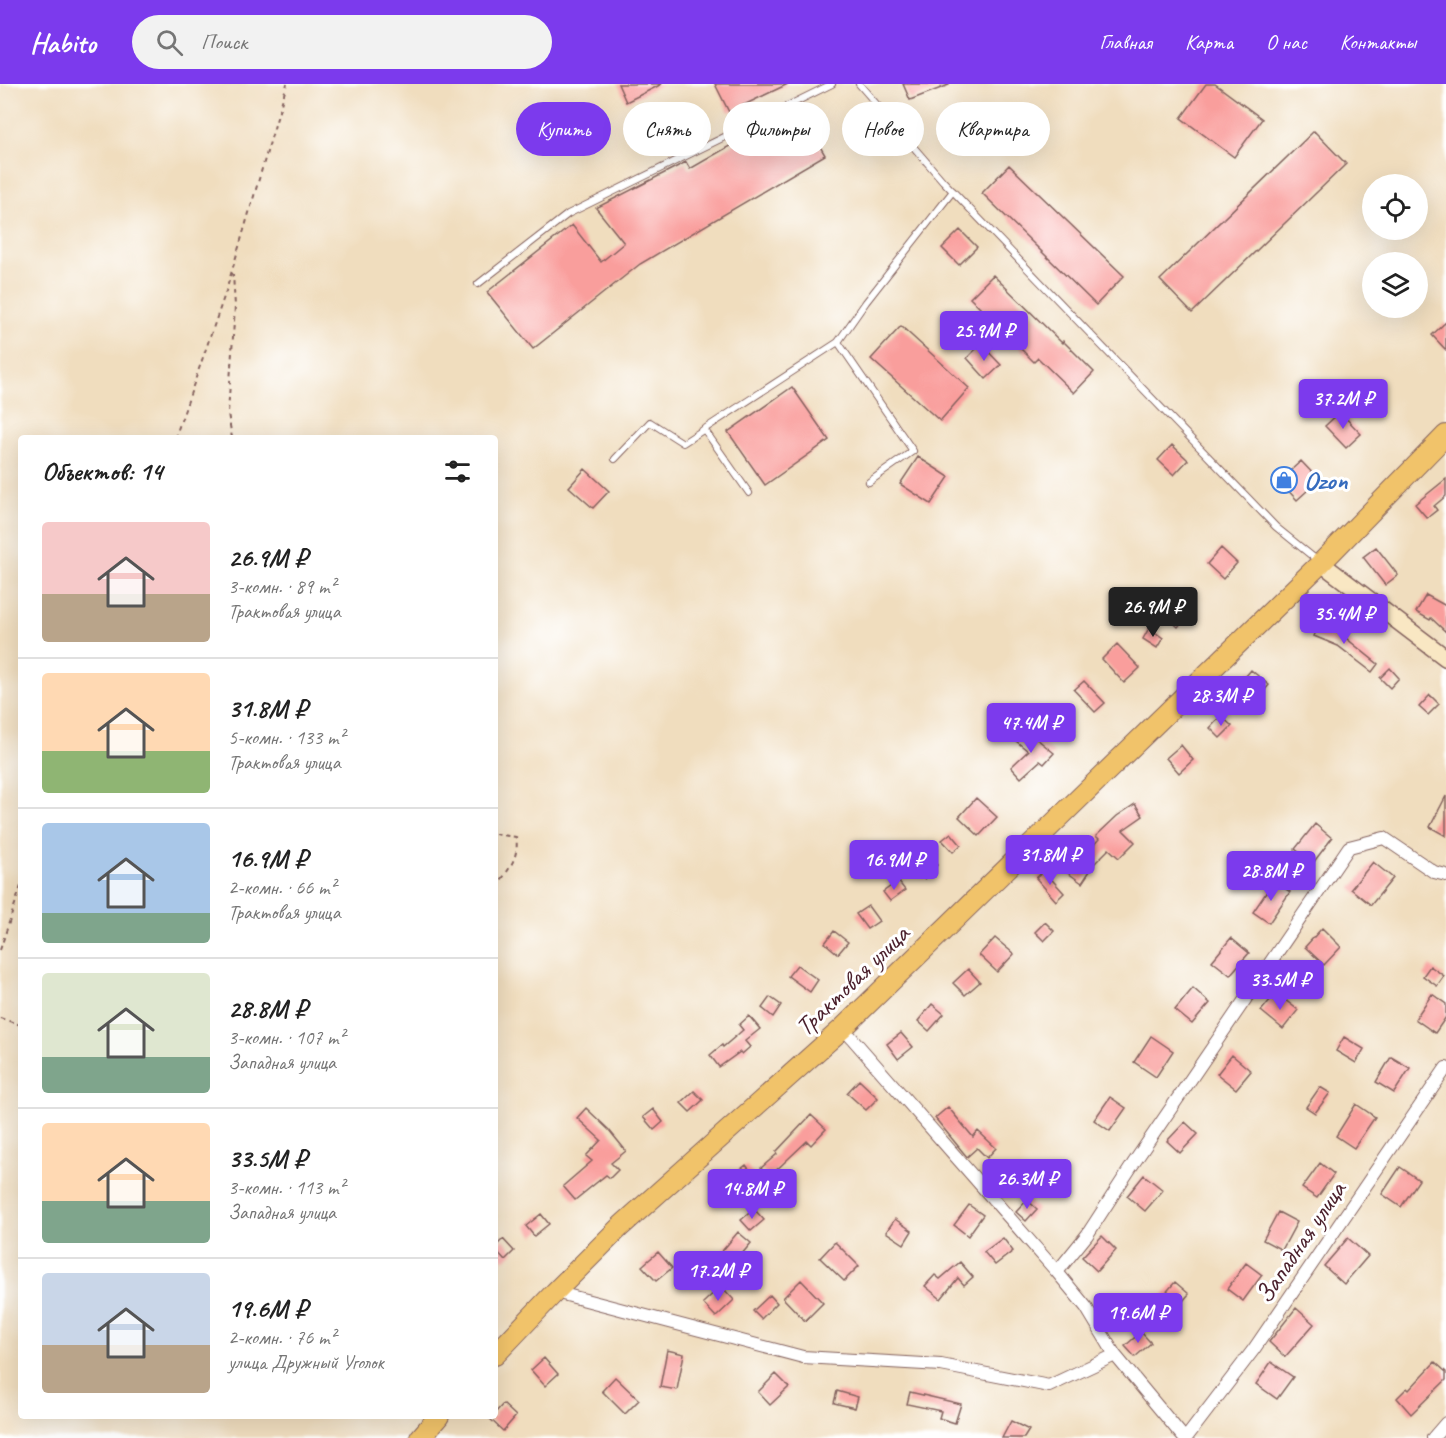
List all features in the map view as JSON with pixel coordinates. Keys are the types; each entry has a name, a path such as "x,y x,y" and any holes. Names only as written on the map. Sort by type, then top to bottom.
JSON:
{"main road":[{"name":"Трактовая улица","path":"498,1352 620,1227 843,1028 1321,562 1446,435"},
{"path":"420,1438 436,1419"}],"street":[{"path":"1321,562 1446,658"},
{"path":"1057,1272 1087,1235 1349,847 1384,838 1434,872 1446,875"},
{"path":"843,1028 1057,1272 1086,1307 1116,1355 1185,1438"},
{"name":"Западная улица","path":"1185,1438 1254,1349 1446,1068"},
{"path":"555,1292 803,1357 941,1365 1049,1386 1116,1355"},
{"path":"1433,1438 1446,1423"}],"lane":[{"path":"478,284 568,214 832,84"},
{"path":"859,84 952,192 1276,527 1321,562"},
{"path":"615,459 650,422 683,442 838,342 866,302 952,192"},
{"path":"838,342 913,451 869,482"},
{"path":"704,429 749,493"}],"path":[{"path":"176,435 232,270 287,84"},
{"path":"232,270 235,306 228,413 232,435"},
{"path":"498,834 516,837 518,847 513,864 498,884"},
{"path":"0,950 18,895"},
{"path":"0,1018 18,1024"}],"building":[{"path":"618,84 662,84 626,102"},
{"path":"715,84 788,84 750,102 724,102"},
{"path":"903,84 949,84 949,85 910,100"},
{"path":"1206,84 1215,84 1262,119 1234,157 1181,118"},
{"path":"1314,131 1346,164 1192,313 1160,280"},
{"path":"723,150 723,156 823,156 640,264 533,349 487,292 572,225 601,262 624,243 596,208 686,162 690,169"},
{"path":"1009,165 1124,276 1096,305 982,193"},
{"path":"960,230 977,247 959,265 942,248"},
{"path":"993,275 1094,372 1074,393 1038,358 1034,362 970,298"},
{"path":"1446,322 1446,350 1432,335"},
{"path":"901,326 969,388 940,421 871,359"},
{"path":"981,344 1001,365 986,379 967,358"},
{"path":"792,387 829,440 765,485 728,432"},
{"path":"1340,412 1361,434 1346,448 1325,426"},
{"path":"1172,445 1188,460 1174,475 1158,460"},
{"path":"918,457 949,477 931,504 900,484"},
{"path":"1301,461 1319,480 1297,500 1279,481"},
{"path":"585,469 609,491 593,508 569,487"},
{"path":"1446,479 1446,496 1434,506 1437,510 1427,518 1415,504"},
{"path":"1376,547 1398,575 1385,585 1363,557"},
{"path":"1221,548 1237,563 1223,579 1207,564"},
{"path":"1426,595 1446,606 1446,632 1431,618 1430,620 1416,612"},
{"path":"1175,601 1190,613 1178,627 1164,614"},
{"path":"1320,622 1332,627 1378,664 1372,672 1338,646 1314,636"},
{"path":"1149,628 1163,638 1157,648 1143,639"},
{"path":"1117,644 1140,668 1124,683 1102,659"},
{"path":"1390,668 1399,678 1390,688 1380,678"},
{"path":"1251,670 1269,685 1258,698 1240,683"},
{"path":"1084,681 1105,703 1095,712 1074,690"},
{"path":"1430,695 1439,704 1428,715 1419,707"},
{"path":"1221,716 1232,726 1220,738 1210,728"},
{"path":"1026,730 1054,753 1044,764 1040,761 1021,778 1011,767 1028,751 1016,741"},
{"path":"1181,745 1193,760 1179,773 1166,758"},
{"path":"1446,796 1446,836 1430,827"},
{"path":"976,798 997,817 979,836 959,817"},
{"path":"1135,804 1143,816 1123,830 1135,842 1119,858 1109,849 1088,870 1090,871 1082,883 1068,873 1099,839 1096,836 1117,816"},
{"path":"1315,824 1332,838 1313,863 1295,849"},
{"path":"951,833 961,845 953,852 942,840"},
{"path":"926,854 937,865 924,879 913,868"},
{"path":"1373,862 1393,878 1371,905 1351,889"},
{"path":"1044,871 1064,893 1056,901 1036,878"},
{"path":"898,881 905,890 890,901 883,892"},
{"path":"1274,881 1290,892 1269,923 1253,912"},
{"path":"868,906 879,921 867,929 856,914"},
{"path":"1045,922 1054,931 1044,941 1035,932"},
{"path":"1322,928 1341,947 1324,965 1305,947"},
{"path":"834,931 848,942 838,954 825,943"},
{"path":"995,938 1014,954 997,972 979,955"},
{"path":"1231,938 1249,953 1230,975 1212,961"},
{"path":"797,965 818,980 810,992 788,976"},
{"path":"1430,966 1444,976 1437,986 1423,976"},
{"path":"968,969 980,982 965,995 953,983"},
{"path":"1193,988 1210,1003 1192,1024 1175,1010"},
{"path":"1276,993 1298,1010 1283,1029 1261,1011"},
{"path":"1432,994 1446,1004 1446,1017 1435,1033 1415,1019"},
{"path":"770,997 781,1005 773,1017 762,1008"},
{"path":"932,1004 944,1014 929,1031 918,1021"},
{"path":"749,1016 760,1029 745,1041 750,1047 719,1067 710,1055 743,1030 739,1025"},
{"path":"901,1033 913,1047 898,1059 887,1044"},
{"path":"1151,1036 1173,1051 1156,1077 1134,1062"},
{"path":"1344,1037 1364,1049 1356,1063 1336,1051"},
{"path":"1232,1055 1251,1071 1236,1089 1217,1074"},
{"path":"1391,1057 1410,1068 1394,1093 1376,1082"},
{"path":"859,1080 878,1098 866,1110 847,1093"},
{"path":"1320,1087 1330,1093 1315,1113 1306,1107"},
{"path":"694,1091 703,1100 690,1112 681,1103"},
{"path":"1110,1097 1126,1108 1110,1131 1094,1120"},
{"path":"1356,1104 1375,1117 1354,1148 1336,1136"},
{"path":"948,1107 973,1137 978,1131 996,1148 987,1158 977,1148 967,1157 935,1118"},
{"path":"586,1108 609,1130 626,1151 611,1163 618,1170 610,1178 606,1175 575,1200 563,1186 592,1161 586,1156 601,1140 577,1118"},
{"path":"653,1109 663,1122 654,1130 643,1117"},
{"path":"811,1115 826,1129 811,1145 807,1141 769,1177 761,1168 777,1154 776,1152"},
{"path":"1185,1122 1198,1134 1180,1153 1167,1141"},
{"path":"1320,1163 1334,1174 1317,1198 1302,1188"},
{"path":"746,1165 755,1177 742,1188 732,1176"},
{"path":"1004,1167 1016,1181 1000,1195 988,1181"},
{"path":"1400,1167 1419,1180 1401,1207 1382,1194"},
{"path":"1144,1175 1163,1190 1145,1211 1127,1196"},
{"path":"1027,1200 1037,1209 1026,1221 1016,1212"},
{"path":"969,1205 983,1215 968,1236 954,1225"},
{"path":"754,1209 764,1220 751,1231 741,1220"},
{"path":"1278,1212 1297,1222 1282,1250 1263,1240"},
{"path":"541,1214 549,1224 534,1236 526,1226"},
{"path":"895,1219 912,1231 904,1244 886,1232"},
{"path":"738,1232 751,1243 721,1279 708,1268"},
{"path":"1102,1236 1116,1250 1097,1271 1082,1257"},
{"path":"1003,1238 1013,1251 995,1265 984,1252"},
{"path":"1348,1238 1368,1256 1344,1284 1324,1266"},
{"path":"503,1239 514,1251 505,1260 498,1252 498,1244"},
{"path":"835,1242 859,1266 844,1281 820,1258"},
{"path":"658,1252 672,1268 656,1281 642,1266"},
{"path":"960,1262 973,1277 964,1285 958,1278 941,1299 925,1286 935,1275 940,1279"},
{"path":"1246,1263 1262,1275 1243,1301 1227,1289"},
{"path":"801,1280 823,1303 805,1321 783,1298"},
{"path":"1175,1282 1189,1294 1177,1308 1163,1296"},
{"path":"721,1286 734,1300 716,1317 703,1303"},
{"path":"770,1295 777,1303 761,1319 753,1311"},
{"path":"1296,1308 1314,1324 1285,1357 1269,1342"},
{"path":"1141,1332 1151,1343 1135,1357 1125,1346"},
{"path":"667,1350 684,1354 677,1390 660,1387"},
{"path":"544,1358 558,1374 545,1386 531,1370"},
{"path":"1271,1362 1293,1377 1277,1399 1256,1384"},
{"path":"1435,1362 1446,1372 1446,1380 1411,1414 1397,1398 1407,1388 1409,1390"},
{"path":"776,1374 789,1387 770,1405 758,1392"},
{"path":"615,1377 639,1400 625,1414 602,1391"},
{"path":"837,1391 858,1397 855,1408 834,1403"},
{"path":"910,1392 961,1404 955,1423 939,1418 941,1411 907,1404"},
{"path":"503,1404 516,1416 503,1431 490,1419 498,1419 498,1410"},
{"path":"1011,1421 1029,1430 1024,1438 1002,1438"}],"place":[{"name":"Ozon","path":"1284,480"}]}
